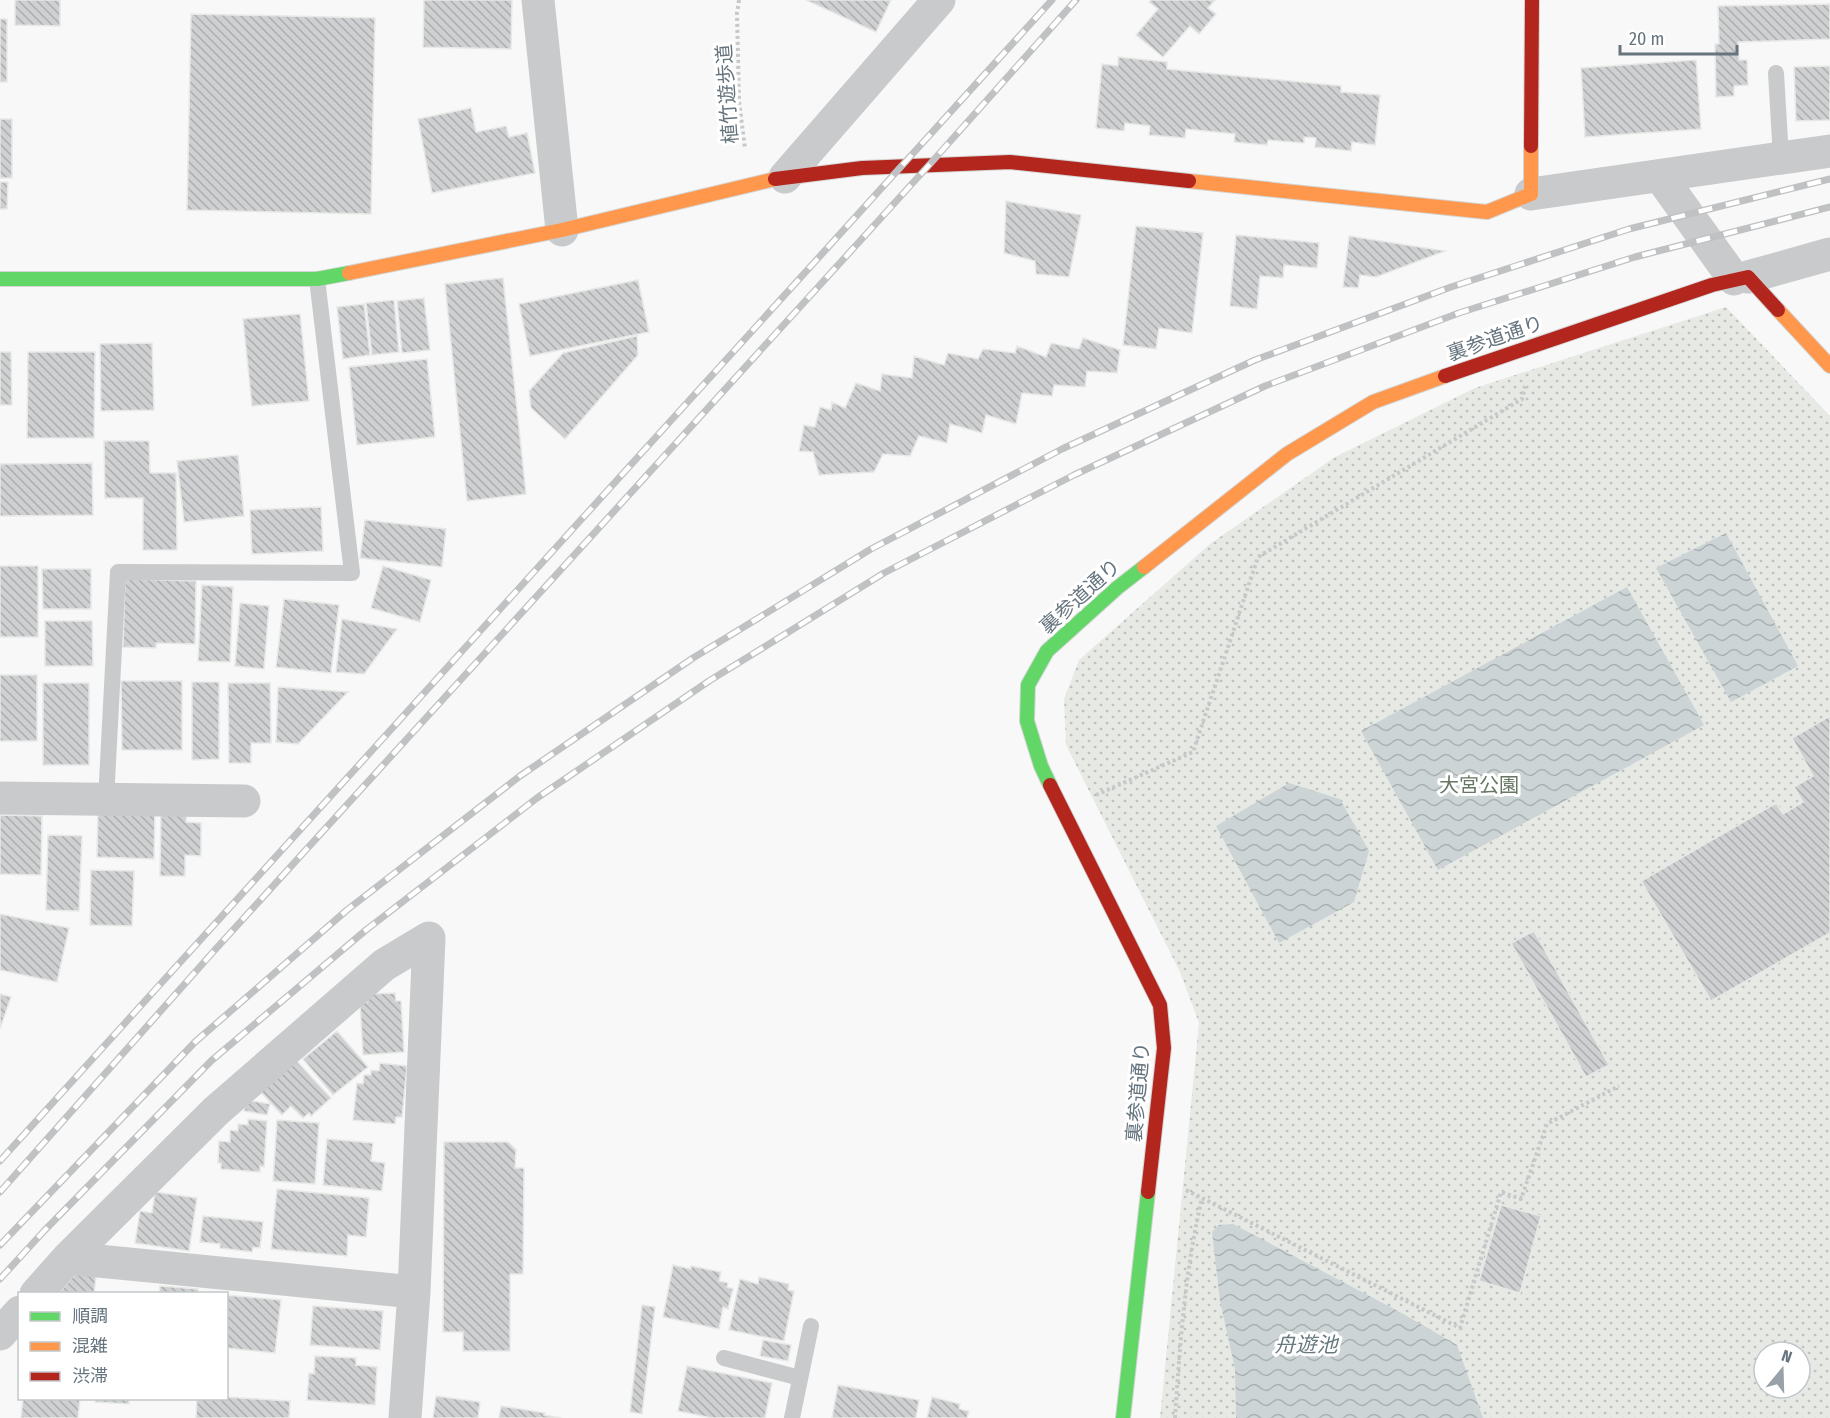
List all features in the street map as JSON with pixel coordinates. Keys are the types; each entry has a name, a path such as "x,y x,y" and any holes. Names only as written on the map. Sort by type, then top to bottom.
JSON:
{"street":[{"path":"538,0 562,230"},
{"path":"785,177 939,0"},
{"path":"1531,194 1532,0"},
{"path":"0,279 317,279 562,230 785,177 862,168 1010,162 1487,212 1531,194 1830,151"},
{"path":"1660,176 1741,278 1830,366"},
{"path":"1741,278 1830,254"},
{"name":"裏参道通り","path":"1123,1418 1164,1048 1160,1005 1041,766 1027,721 1028,685 1047,651 1117,588 1287,454 1373,402 1535,344 1712,285 1741,278"},
{"path":"0,798 244,801"},
{"path":"37,1292 68,1258 216,1112 384,965 429,938 414,1292 405,1418"},
{"path":"68,1258 414,1292"},
{"path":"0,1334 18,1314"}],"lane":[{"path":"1776,73 1781,158"},
{"path":"106,800 118,572 352,573 317,279"},
{"path":"792,1418 812,1326"},
{"path":"724,1358 800,1378"}],"path":[{"name":"植竹遊歩道","path":"739,0 737,13 739,101 750,186"},
{"path":"1063,810 1193,752 1258,557 1521,399 1535,344"},
{"path":"1149,1174 1202,1198 1460,1328 1501,1192 1521,1199 1547,1124 1619,1086"},
{"path":"1174,1418 1193,1235 1202,1198"}],"green space":[{"name":"大宮公園","path":"1726,307 1830,416 1830,1418 1160,1418 1199,1023 1180,972 1066,745 1064,699 1079,660 1210,544 1335,457 1475,388"}],"water":[{"path":"1726,533 1798,666 1731,702 1656,568"},
{"path":"1627,587 1704,725 1438,870 1361,731"},
{"path":"1289,783 1340,799 1369,851 1354,902 1279,943 1216,826"},
{"name":"舟遊池","path":"1233,1224 1398,1311 1457,1345 1483,1418 1236,1418 1235,1369 1220,1301 1212,1232 1219,1225"}],"building":[{"path":"15,0 60,0 60,26 15,25"},
{"path":"424,0 512,0 511,49 423,47"},
{"path":"806,0 891,0 876,32"},
{"path":"1151,0 1215,0 1208,8 1216,14 1199,34 1190,26 1163,57 1136,35 1158,9 1149,2"},
{"path":"1830,4 1830,39 1738,42 1739,60 1747,60 1748,85 1734,86 1734,96 1716,97 1715,44 1719,44 1718,6"},
{"path":"191,14 375,18 371,214 187,210"},
{"path":"0,19 7,19 7,82 0,82"},
{"path":"1118,57 1167,62 1167,69 1341,86 1341,92 1380,95 1375,145 1352,142 1351,151 1315,147 1316,138 1304,137 1304,143 1268,140 1267,145 1234,142 1235,134 1186,129 1185,138 1149,135 1150,126 1125,123 1124,131 1096,128 1102,64 1118,66"},
{"path":"1696,60 1701,129 1585,137 1581,68"},
{"path":"1830,66 1830,120 1796,121 1794,67"},
{"path":"471,108 476,132 506,126 509,137 527,133 535,173 432,193 418,119"},
{"path":"0,119 12,119 12,178 0,178"},
{"path":"0,182 8,182 7,209 0,209"},
{"path":"1006,201 1081,215 1069,277 1036,274 1035,261 1004,253"},
{"path":"1136,226 1203,233 1192,333 1159,328 1156,349 1123,345"},
{"path":"1236,235 1319,243 1317,268 1284,265 1283,278 1260,276 1257,309 1230,306"},
{"path":"1349,236 1445,251 1376,277 1360,275 1358,288 1343,287"},
{"path":"503,278 526,494 467,501 445,284"},
{"path":"638,280 649,332 530,356 519,304"},
{"path":"424,298 430,350 402,353 397,301"},
{"path":"394,300 399,352 372,355 366,303"},
{"path":"364,304 370,355 343,359 337,307"},
{"path":"300,314 309,401 252,406 243,319"},
{"path":"637,336 638,355 565,439 531,408 529,391 563,353"},
{"path":"1083,338 1120,350 1117,373 1087,371 1085,387 1054,385 1052,396 1022,393 1016,424 986,415 982,433 950,424 947,443 919,436 910,456 883,454 874,472 819,475 813,452 799,451 804,425 815,427 820,407 831,410 832,402 845,408 856,383 880,391 882,374 912,378 914,356 944,365 948,353 978,359 983,349 1015,353 1017,346 1046,357 1051,343 1079,349"},
{"path":"152,343 154,410 101,411 100,344"},
{"path":"0,352 11,352 12,405 0,405"},
{"path":"28,352 95,352 94,438 27,438"},
{"path":"427,359 435,437 357,445 349,367"},
{"path":"104,441 149,441 150,473 176,473 177,550 143,550 143,498 105,498"},
{"path":"238,455 244,516 184,522 177,461"},
{"path":"92,463 93,515 0,516 0,464"},
{"path":"321,507 323,551 252,554 250,510"},
{"path":"365,520 446,529 442,567 360,558"},
{"path":"0,566 38,566 38,637 0,637"},
{"path":"383,566 431,580 420,622 371,608"},
{"path":"42,569 91,569 91,609 43,609"},
{"path":"125,579 196,581 195,644 156,643 156,648 123,647"},
{"path":"202,585 233,587 230,662 198,661"},
{"path":"284,599 339,605 331,673 276,667"},
{"path":"240,603 269,606 264,669 235,666"},
{"path":"342,619 397,629 364,674 336,672"},
{"path":"45,621 92,621 93,666 45,666"},
{"path":"0,675 37,675 37,741 0,741"},
{"path":"121,681 182,681 182,750 122,750"},
{"path":"192,682 219,682 219,759 192,760"},
{"path":"43,683 89,683 89,765 43,765"},
{"path":"228,683 270,683 271,743 251,743 251,763 229,763"},
{"path":"278,687 348,692 298,744 276,742"},
{"path":"1830,716 1830,933 1711,1001 1641,881 1776,803 1783,814 1803,802 1794,787 1813,776 1792,738"},
{"path":"98,808 155,810 154,859 97,857"},
{"path":"161,810 187,810 186,822 201,823 201,856 185,855 185,876 160,876"},
{"path":"0,815 42,816 41,875 0,874"},
{"path":"48,835 82,836 79,911 46,910"},
{"path":"91,870 134,871 132,926 90,925"},
{"path":"0,914 69,928 57,982 0,970"},
{"path":"1534,931 1609,1065 1586,1077 1511,943"},
{"path":"395,993 396,1001 401,1001 404,1052 363,1055 360,1003 367,1002 367,994"},
{"path":"0,994 11,997 0,1029"},
{"path":"337,1031 368,1067 333,1095 303,1059"},
{"path":"293,1057 331,1098 311,1116 309,1113 303,1118 291,1106 282,1115 258,1089"},
{"path":"380,1063 407,1066 402,1117 396,1117 395,1124 353,1120 357,1083 363,1084 364,1075 371,1075 371,1070 379,1071"},
{"path":"246,1100 270,1104 267,1115 244,1111"},
{"path":"248,1119 267,1121 264,1167 260,1166 260,1172 221,1169 221,1163 218,1163 219,1141 230,1142 230,1130 238,1131 238,1124 248,1125"},
{"path":"277,1120 319,1123 315,1184 273,1181"},
{"path":"327,1139 373,1143 371,1161 385,1163 382,1191 323,1185"},
{"path":"444,1142 508,1142 516,1150 515,1168 524,1168 523,1274 510,1274 510,1351 463,1351 463,1332 443,1332"},
{"path":"277,1189 369,1198 366,1237 348,1235 347,1256 271,1249"},
{"path":"155,1192 197,1198 189,1251 135,1243 140,1211 152,1213"},
{"path":"1501,1205 1541,1216 1520,1293 1479,1281"},
{"path":"203,1216 263,1222 260,1248 253,1247 252,1252 220,1248 220,1244 200,1242"},
{"path":"673,1265 721,1272 719,1281 728,1283 727,1287 733,1289 728,1309 723,1307 719,1329 663,1317"},
{"path":"76,1273 96,1276 94,1292 60,1292"},
{"path":"759,1277 789,1284 788,1290 794,1291 784,1341 729,1330 740,1279 758,1284"},
{"path":"160,1286 198,1289 198,1292 159,1292"},
{"path":"228,1295 281,1300 275,1353 228,1348"},
{"path":"642,1305 655,1307 642,1414 630,1412"},
{"path":"313,1306 383,1311 380,1350 310,1345"},
{"path":"763,1340 791,1345 788,1361 760,1356"},
{"path":"315,1356 356,1358 356,1365 377,1367 375,1405 307,1400 309,1373 314,1374"},
{"path":"687,1366 772,1383 765,1418 712,1418 678,1411"},
{"path":"838,1385 919,1400 916,1418 832,1418"},
{"path":"436,1396 480,1402 478,1418 433,1418"},
{"path":"228,1397 290,1401 289,1418 196,1418 197,1400 228,1400"},
{"path":"932,1397 960,1404 959,1409 969,1411 967,1418 927,1418"},
{"path":"23,1400 80,1400 78,1418 21,1418"},
{"path":"96,1400 129,1400 129,1404 95,1402"},
{"path":"501,1406 545,1413 544,1415 562,1418 499,1418"}],"railway":[{"path":"0,1161 1052,0"},
{"path":"0,1192 213,952 930,164 1076,0"},
{"path":"0,1245 195,1042 347,910 520,776 693,658 871,549 1062,449 1255,360 1451,287 1629,229 1830,179"},
{"path":"0,1279 211,1061 366,930 537,798 709,681 884,573 1074,475 1265,386 1459,313 1635,257 1830,207"}],"traffic: fast":[{"path":"0,279 317,279 349,273"},
{"path":"1050,785 1041,766 1027,721 1028,685 1047,651 1117,588 1144,567"},
{"path":"1123,1418 1148,1192"}],"traffic: slow":[{"path":"1189,181 1487,212 1531,194 1531,146"},
{"path":"349,273 562,230 775,179"},
{"path":"1778,310 1830,366"},
{"path":"1144,567 1287,454 1373,402 1445,376"}],"traffic: jam":[{"path":"1531,146 1532,0"},
{"path":"775,179 862,168 1010,162 1189,181"},
{"path":"1445,376 1712,285 1748,277 1778,310"},
{"path":"1050,785 1160,1005 1164,1048 1148,1192"}]}
